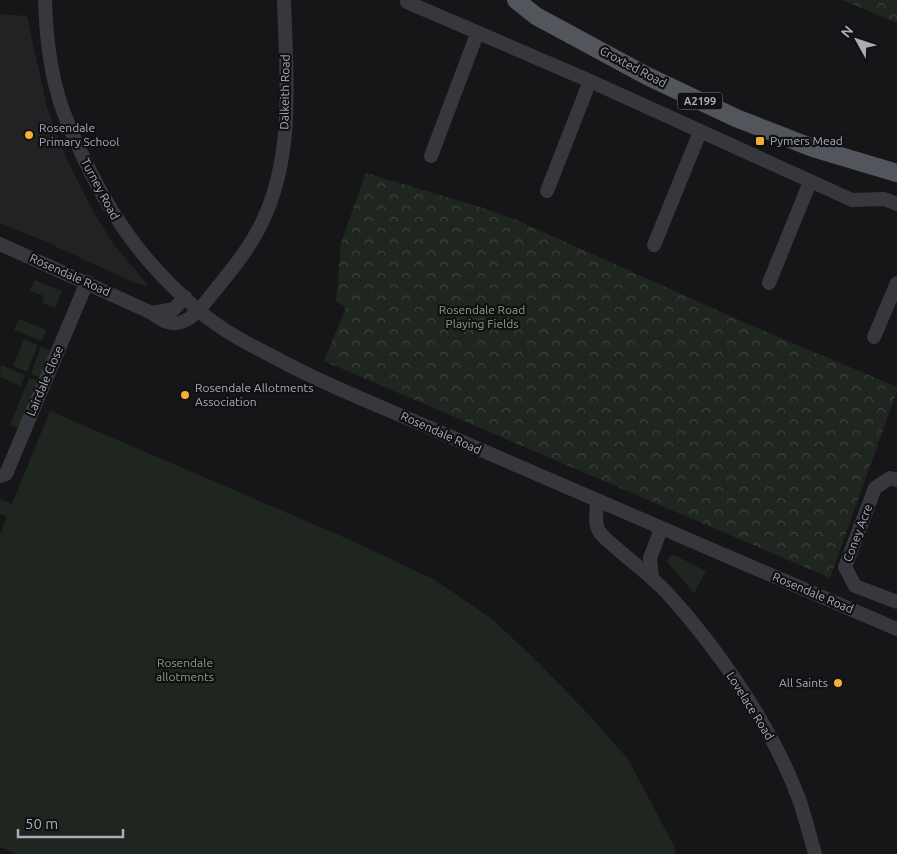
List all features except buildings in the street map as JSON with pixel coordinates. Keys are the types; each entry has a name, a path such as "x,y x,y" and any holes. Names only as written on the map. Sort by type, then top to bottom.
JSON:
{"main road":[{"name":"Croxted Road","path":"516,0 536,16 647,76 730,116 813,148 897,173"}],"street":[{"name":"Turney Road","path":"45,0 49,56 58,96 85,160 118,223 145,257 185,297"},
{"name":"Dalkeith Road","path":"152,312 160,319 171,323 180,323 191,318 254,238 264,219 272,200 281,163 287,114 284,0"},
{"path":"406,1 478,34 590,81 852,200 884,199 897,204"},
{"path":"431,156 478,34"},
{"path":"548,192 590,81"},
{"path":"654,245 700,132"},
{"path":"769,283 810,182"},
{"name":"Rosendale Road","path":"0,244 152,312"},
{"name":"Lairdale Close","path":"0,476 6,474 87,282"},
{"path":"874,337 897,283"},
{"name":"Rosendale Road","path":"185,297 198,310 228,333 295,369 597,502 897,629"},
{"path":"152,312 174,309 185,297"},
{"name":"Coney Acre","path":"897,480 890,478 875,488 845,567 855,586 897,602"},
{"name":"Lovelace Road","path":"597,502 596,521 598,531 652,578 697,628 735,679 775,746 798,799 815,854"},
{"path":"652,578 650,558 661,528"}],"shaded area":[{"name":"Rosendale Primary School","path":"0,14 27,16 47,108 68,162 94,213 115,246 149,286 135,283 0,223"}],"green space":[{"path":"842,0 897,0 897,23"},
{"name":"Rosendale Road Playing Fields","path":"366,173 480,207 519,221 748,324 897,387 830,578 324,361 346,307 336,302 341,243"},
{"path":"35,280 62,291 55,308 42,303 44,296 30,291"},
{"path":"19,319 46,330 42,341 14,330"},
{"path":"24,339 38,345 27,372 13,366"},
{"path":"41,346 51,351 40,377 31,374"},
{"path":"1,365 25,375 21,386 0,377"},
{"path":"29,378 38,381 19,429 10,425"},
{"name":"Rosendale allotments","path":"50,411 357,543 435,580 492,619 538,662 628,759 675,848 676,854 16,854 0,847 0,534 7,517 0,514 0,499 12,504"},
{"path":"670,555 676,556 706,571 694,593 667,562"}],"place":[{"name":"Rosendale Primary School","path":"29,135"},
{"name":"Pymers Mead","path":"760,141"},
{"name":"Rosendale Allotments Association","path":"185,395"},
{"name":"All Saints","path":"838,683"}]}
